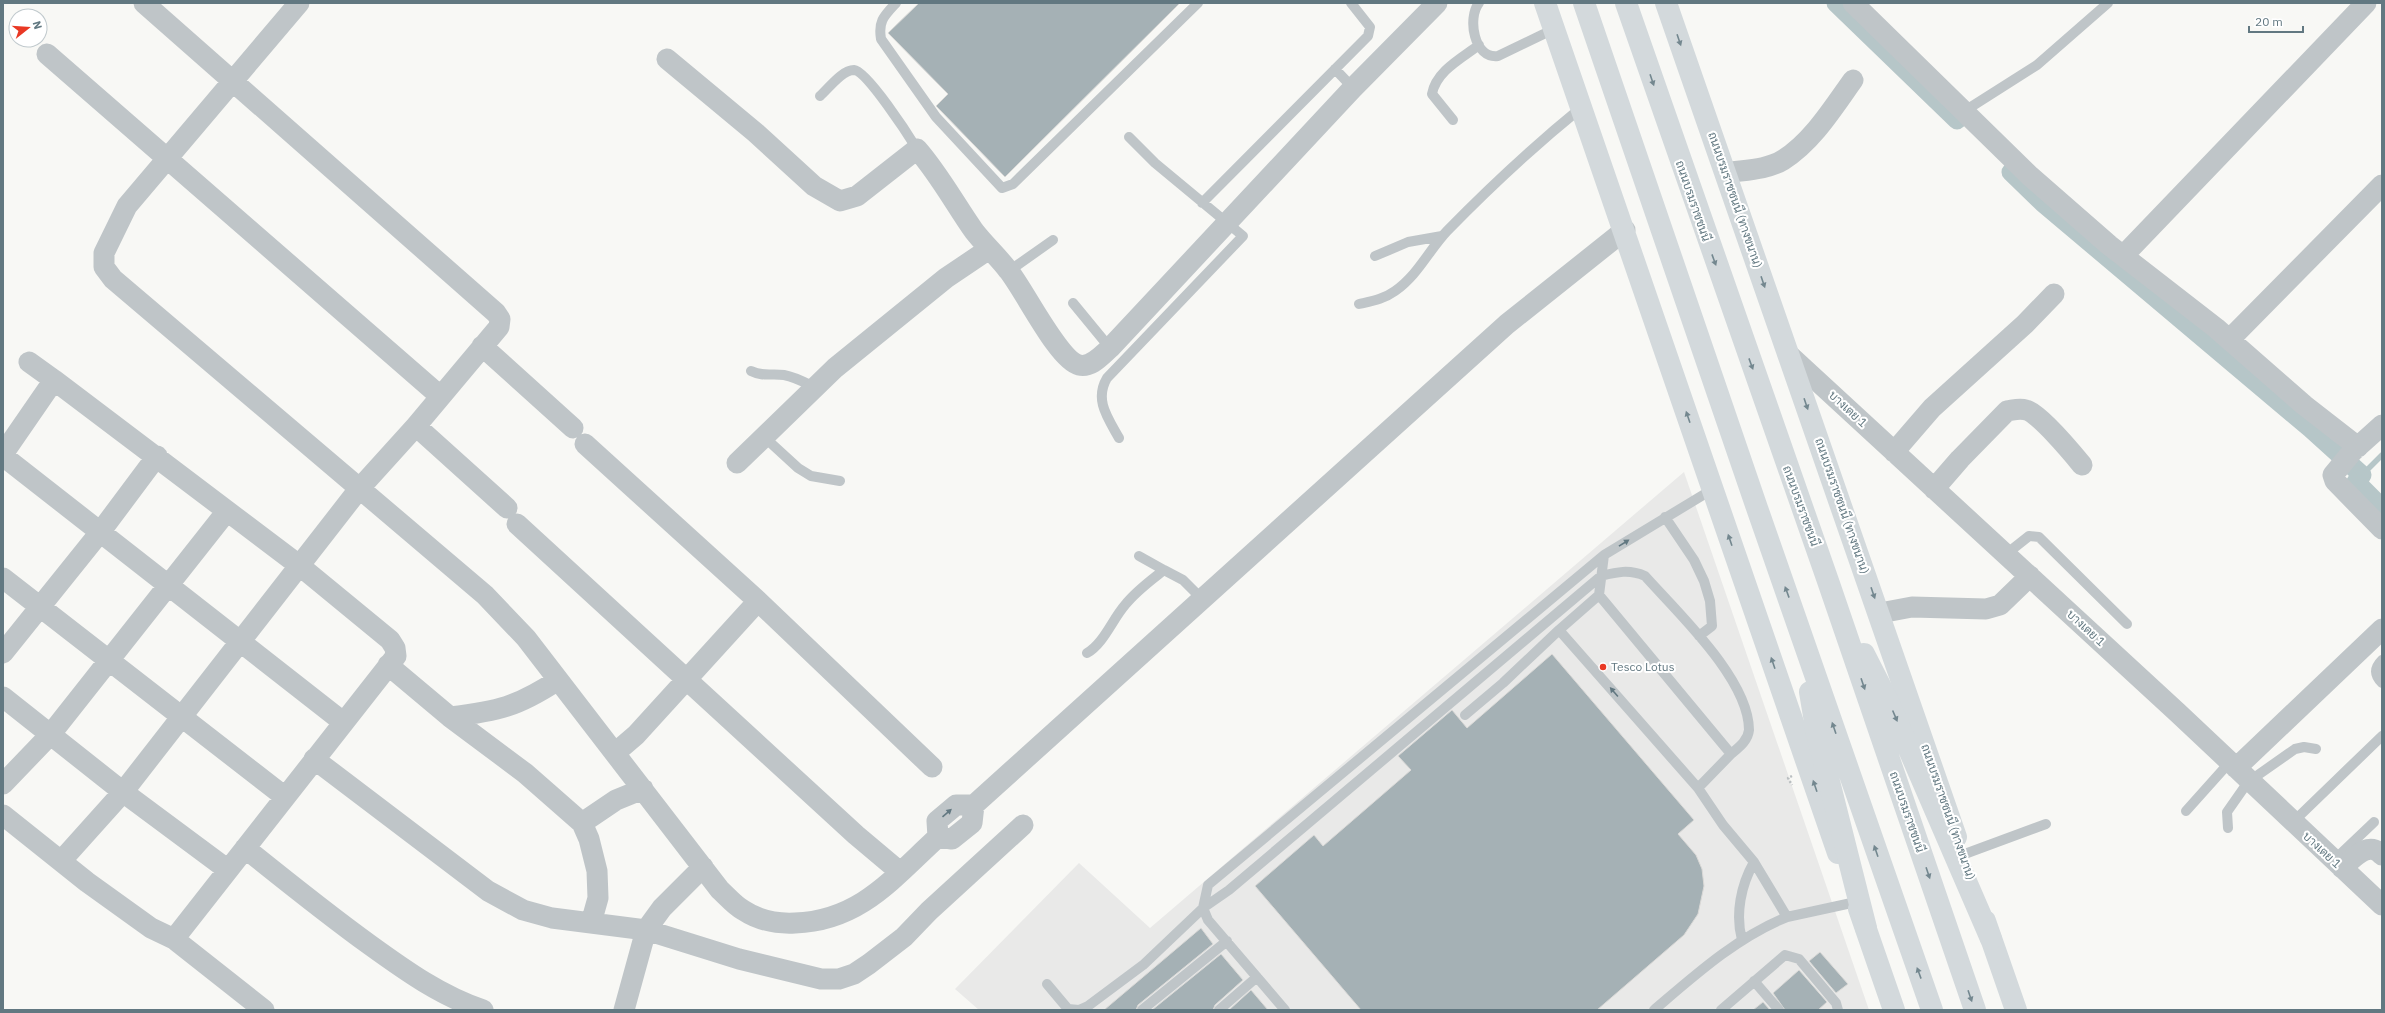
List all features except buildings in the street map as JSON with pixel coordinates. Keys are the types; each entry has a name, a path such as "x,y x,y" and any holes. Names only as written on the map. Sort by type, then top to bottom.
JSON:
{"main road":[{"path":"1545,3 1894,1010"},
{"path":"1584,3 1932,1010"},
{"name":"ถนนบรมราชชนนี","path":"1626,3 1828,581 1974,1010"},
{"name":"ถนนบรมราชชนนี (ทางขนาน)","path":"1666,3 1880,613 2016,1010"},
{"path":"1828,581 1888,701 1991,939"},
{"path":"1797,622 1817,734 1866,928"}],"street":[{"path":"62,860 123,792 359,489 416,426 498,327 500,319 144,3"},
{"path":"299,3 127,206 104,253 104,267 113,280 485,595 526,638 720,890 742,910 761,920 786,924 812,923 834,918 878,892 938,837 937,822 956,805 974,805 1203,600 1507,324 1624,230"},
{"path":"667,58 756,133 814,186 840,200 857,196 918,148 989,249 1009,270 1041,321 1070,360 1079,365 1093,362 1110,348 1353,88 1437,3"},
{"path":"1853,3 2030,176 2123,256 2230,339 2355,450"},
{"path":"2123,256 2366,3"},
{"path":"47,54 440,396"},
{"path":"1726,173 1782,161 1802,144 1820,124 1854,80"},
{"path":"2230,339 2382,185"},
{"path":"737,463 814,387 946,278 989,249"},
{"path":"1894,452 1932,408 2025,324 2054,294"},
{"path":"482,346 758,601 932,767"},
{"name":"บางเตย 1","path":"1788,354 2005,555 2030,576 2292,823 2382,905"},
{"path":"29,362 157,456 300,566 390,640 395,648 396,656 174,939"},
{"path":"54,380 3,455 343,722"},
{"path":"1934,489 1960,459 2007,411 2017,409 2028,410 2058,438 2082,465"},
{"path":"2382,425 2355,450 2333,475 2335,481 2382,529"},
{"path":"416,426 686,680 900,872"},
{"path":"3,653 101,531 157,456"},
{"path":"3,784 50,735 227,511"},
{"path":"1880,613 1912,607 1986,609 2000,605 2030,576"},
{"path":"3,578 285,797"},
{"path":"615,753 636,735 758,601"},
{"path":"2238,771 2382,629"},
{"path":"388,665 450,718 525,773 582,823 589,839 597,871 598,898 590,924"},
{"path":"450,718 493,712 510,707 533,696 558,680"},
{"path":"3,697 123,792 228,870"},
{"path":"314,759 488,891 523,910 552,918 646,930 739,959 821,979 839,979 854,974 904,937 928,911 1023,825"},
{"path":"582,823 616,800 643,789"},
{"path":"3,815 62,860 87,882 151,928 174,939 264,1010"},
{"path":"245,848 353,932 422,983 464,1004 484,1010"},
{"path":"2338,864 2370,848 2377,850 2382,855"},
{"path":"624,1010 646,930 662,908 703,867"}],"lane":[{"path":"896,3 884,16 879,26 881,39 936,117 1002,188 1013,184 1198,3"},
{"path":"1202,203 1368,36 1370,26 1351,3"},
{"path":"1479,3 1472,18 1474,33 1486,54 1491,57 1498,56 1554,29"},
{"path":"1963,112 2037,65 2108,3"},
{"path":"1453,120 1443,110 1432,94 1434,82 1445,70 1480,45"},
{"path":"1335,69 1353,88"},
{"path":"820,96 845,74 853,70 860,71 884,100 918,148"},
{"path":"1359,304 1383,299 1396,290 1415,272 1442,236 1534,146 1582,107"},
{"path":"1119,438 1104,411 1101,388 1107,378 1242,236 1225,224 1128,137"},
{"path":"1374,256 1408,242 1442,236"},
{"path":"1009,270 1053,240"},
{"path":"1073,304 1110,348"},
{"path":"751,371 764,376 786,375 801,380 814,387"},
{"path":"763,436 798,468 811,476 840,481"},
{"path":"1285,1010 1208,920 1203,908 1208,885 1604,555 1713,489"},
{"path":"1665,517 1694,560 1710,601 1712,626 1699,636"},
{"path":"2005,555 2029,536 2039,537 2127,624"},
{"path":"1465,715 1503,683 1559,630 1599,595 1604,555"},
{"path":"1139,556 1183,580 1203,600"},
{"path":"1087,653 1100,641 1125,605 1138,591 1164,570"},
{"path":"1047,984 1068,1009 1079,1010 1088,1006 1143,965 1203,908 1229,890 1601,576 1628,571 1634,571 1644,576 1699,636 1737,687 1744,707 1749,731 1744,742 1698,788"},
{"path":"1599,595 1731,754"},
{"path":"1559,630 1698,788 1723,825 1754,862 1787,917"},
{"path":"2382,660 2376,668 2376,673 2382,683"},
{"path":"2292,823 2382,736"},
{"path":"2186,811 2238,771 2295,749 2304,747 2316,749"},
{"path":"2228,828 2227,812 2238,771"},
{"path":"2338,864 2374,822"},
{"path":"1962,855 2046,824"},
{"path":"1742,940 1738,926 1740,904 1747,874 1754,862"},
{"path":"1656,1010 1742,940 1765,926 1787,917 1856,902"},
{"path":"1142,1010 1227,941"},
{"path":"1721,1010 1778,959 1785,955 1800,959 1836,1003 1838,1010"},
{"path":"1219,1010 1258,977"},
{"path":"1754,981 1780,1010"}],"shaded area":[{"name":"Tesco Lotus","path":"1684,472 1869,1010 979,1010 955,989 1079,863 1150,928"}],"waterway":[{"path":"1836,3 1957,120"},
{"path":"2011,172 2043,203 2310,428 2362,475 2356,482 2382,508"},
{"path":"2362,475 2382,455"}],"place":[{"name":"Tesco Lotus","path":"1603,667"}]}
